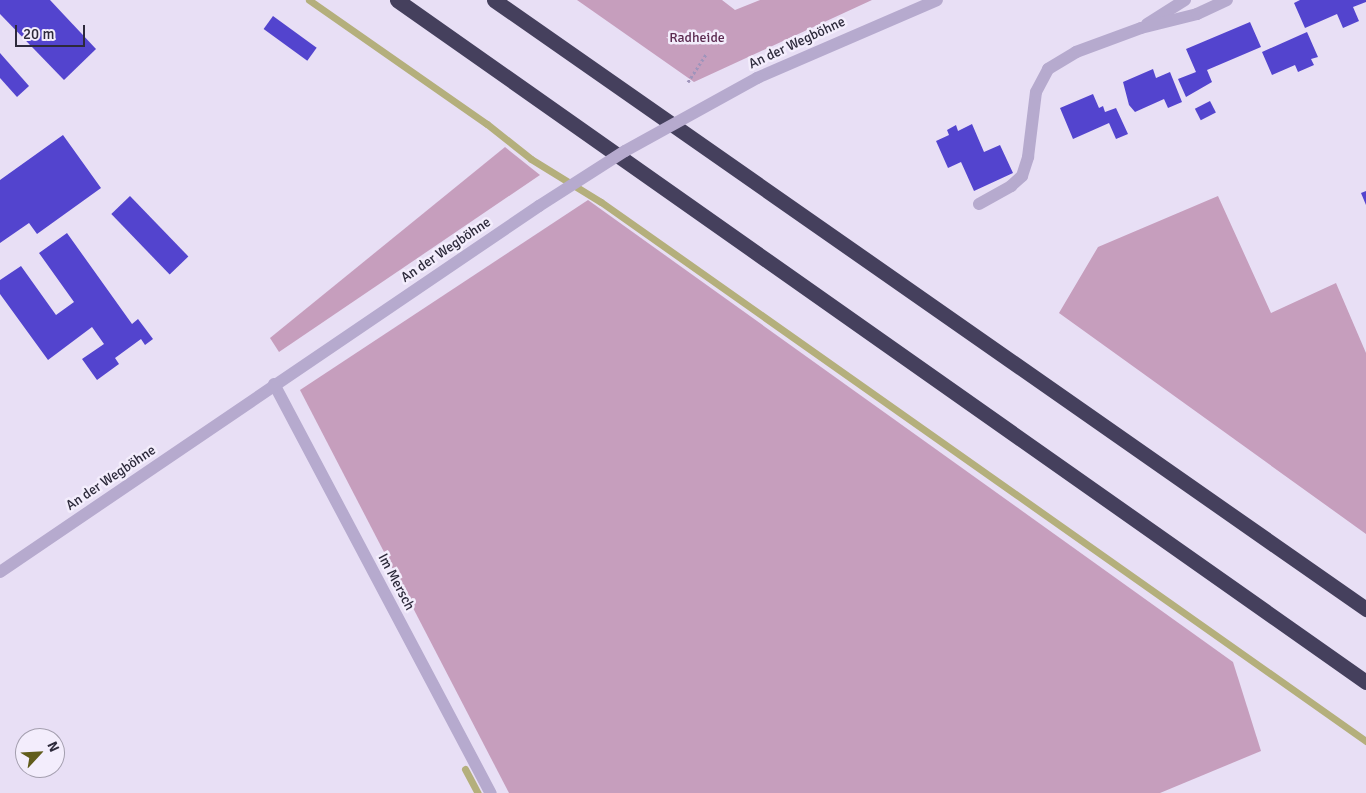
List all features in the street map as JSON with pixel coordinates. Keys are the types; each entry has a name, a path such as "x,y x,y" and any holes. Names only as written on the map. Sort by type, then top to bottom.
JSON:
{"highway":[{"path":"398,0 1366,682"},
{"path":"494,0 1366,609"}],"street":[{"name":"An der Wegböhne","path":"0,572 274,384 539,206 625,152 757,78 936,0"},
{"path":"1141,28 1185,0"},
{"path":"979,204 1011,186 1022,176 1028,157 1036,92 1048,69 1076,52 1141,28 1196,14 1227,0"},
{"name":"Im Mersch","path":"274,384 491,793"}],"path":[{"path":"688,82 706,54"}],"green space":[{"name":"Radheide","path":"577,0 722,0 735,10 760,0 872,0 694,82"},
{"path":"505,147 540,175 279,352 270,338"},
{"path":"1218,196 1271,313 1336,283 1366,353 1366,534 1059,313 1098,247"},
{"path":"588,200 1233,662 1261,751 1160,793 509,793 300,390"}],"building":[{"path":"0,0 50,0 96,49 64,80 0,14"},
{"path":"1300,0 1366,0 1366,2 1353,7 1359,21 1343,28 1337,14 1305,28 1294,3"},
{"path":"273,16 317,48 307,61 264,29"},
{"path":"1250,22 1261,47 1207,70 1212,82 1186,97 1178,79 1196,72 1186,49"},
{"path":"1307,32 1318,57 1311,59 1314,65 1298,72 1295,65 1272,75 1262,52"},
{"path":"0,53 29,86 17,97 0,78"},
{"path":"1153,69 1156,78 1170,72 1182,102 1168,108 1164,99 1135,112 1129,105 1123,82"},
{"path":"1093,94 1099,108 1103,106 1105,112 1116,108 1128,134 1116,139 1109,123 1073,139 1060,108"},
{"path":"1210,101 1216,113 1201,120 1195,109"},
{"path":"972,124 984,152 1000,145 1013,173 974,191 961,162 948,168 936,141 949,135 947,130 956,125 958,131"},
{"path":"63,135 101,188 37,234 29,223 0,243 0,180"},
{"path":"1366,191 1366,205 1361,193"},
{"path":"130,196 188,256 170,274 111,214"},
{"path":"67,233 132,324 138,319 153,339 145,345 141,339 115,358 119,364 97,380 82,359 104,344 92,327 48,360 0,294 0,280 21,266 56,315 74,302 39,253"}],"waterway":[{"path":"309,0 487,124 531,159 601,202 1366,741"},
{"path":"465,769 478,793"}]}
